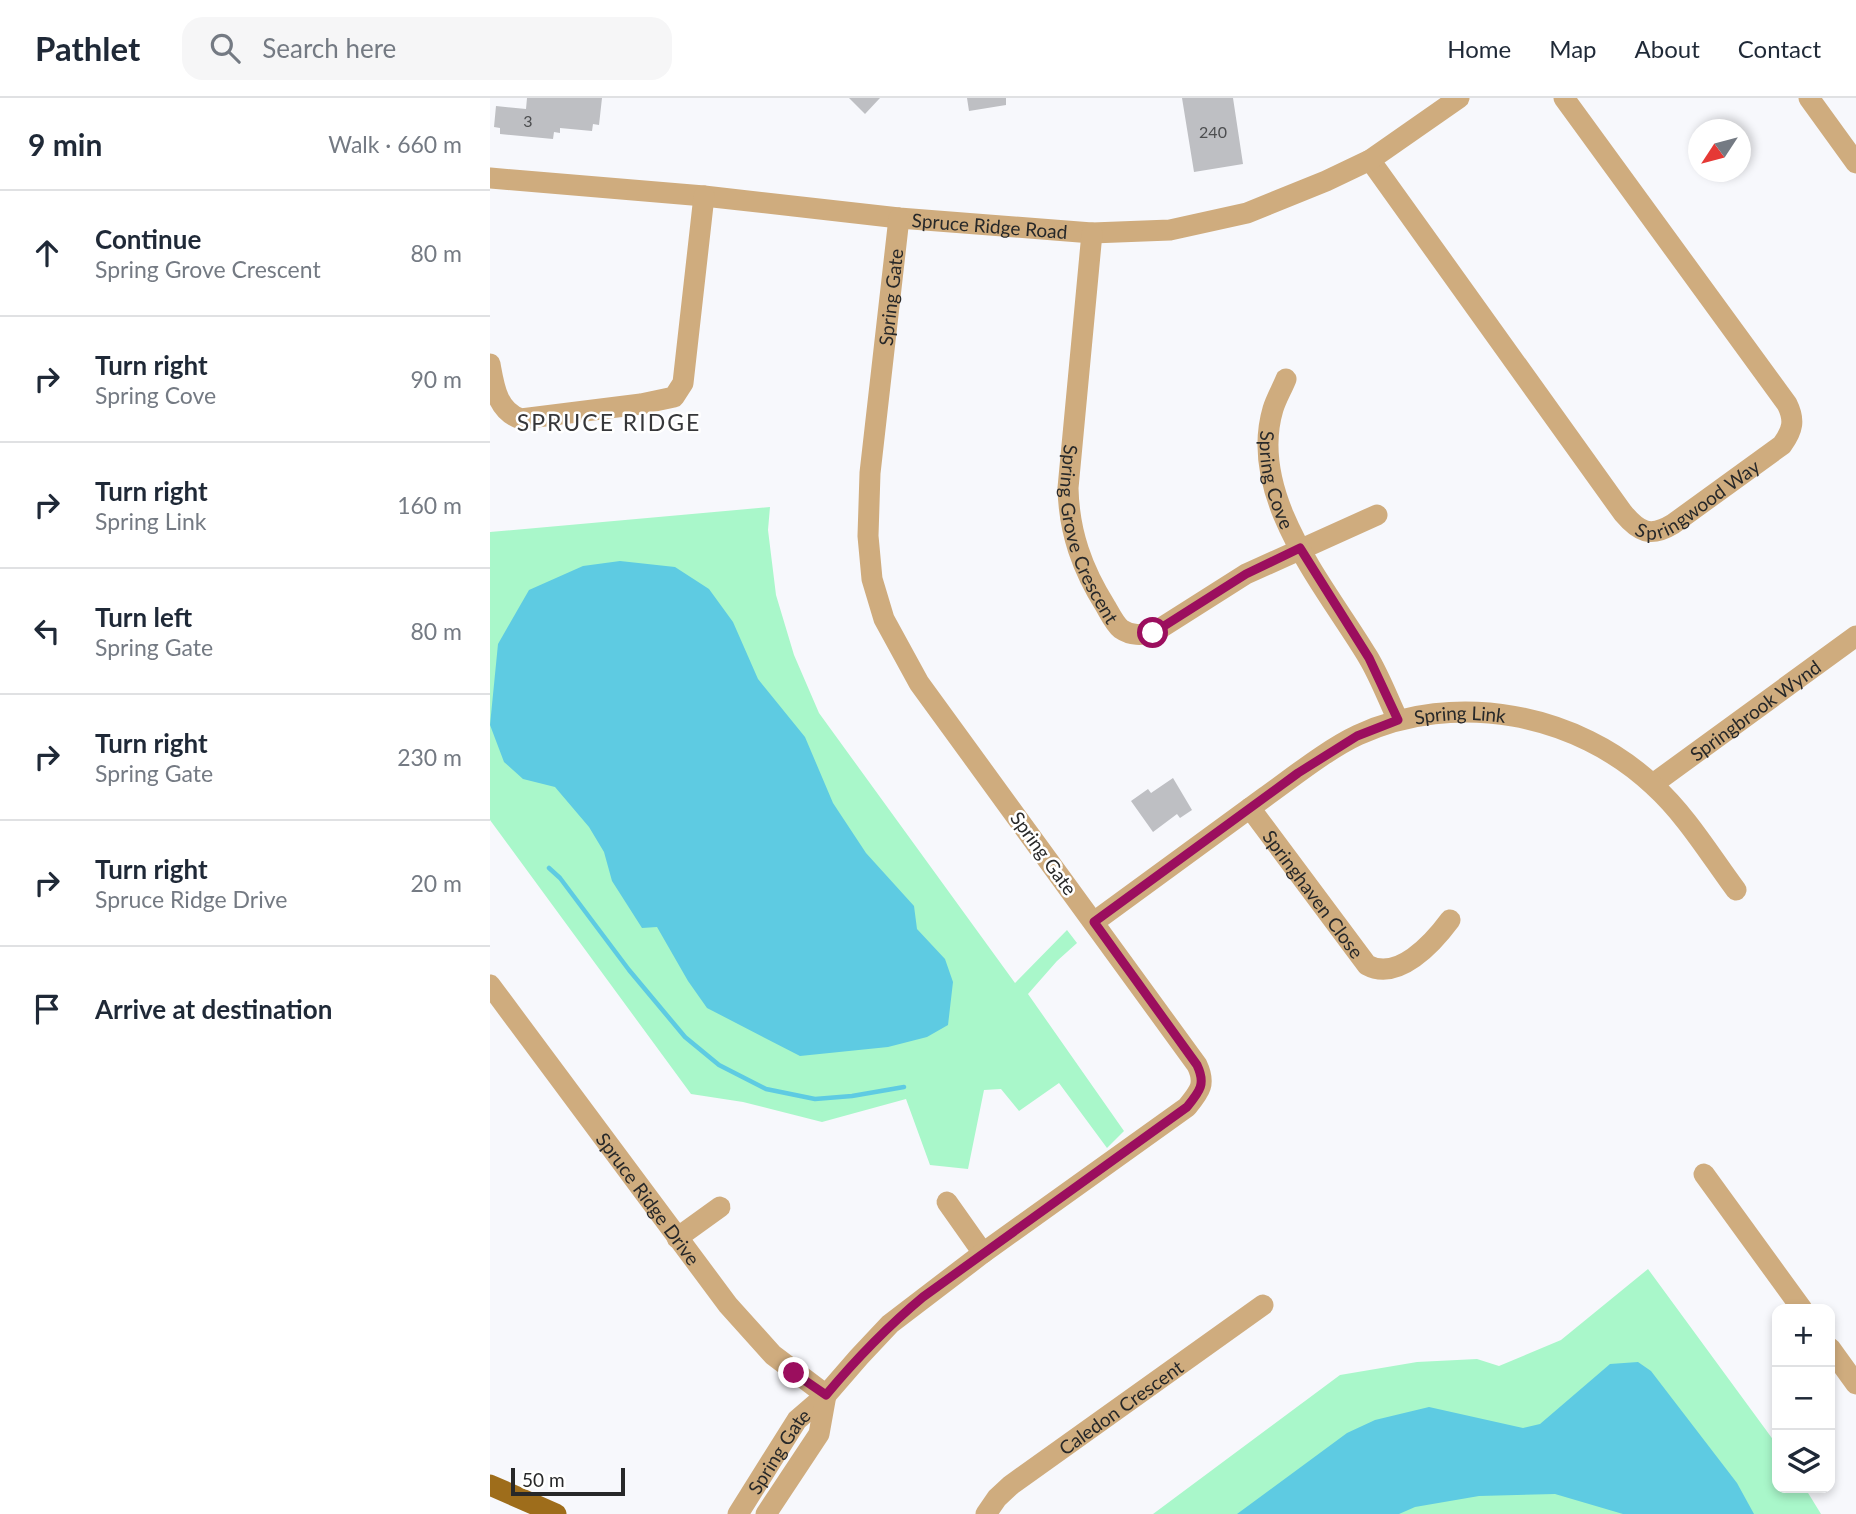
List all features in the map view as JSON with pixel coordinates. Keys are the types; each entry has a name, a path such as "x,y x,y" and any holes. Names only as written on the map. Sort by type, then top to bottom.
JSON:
{"main road":[{"path":"490,1485 556,1514"}],"street":[{"name":"Spruce Ridge Road","path":"490,178 704,196 900,218 1092,233 1170,230 1236,216 1306,190 1370,160 1459,98"},
{"name":"Springwood Way","path":"1370,160 1623,513 1634,526 1656,532 1673,524 1782,445 1793,425 1792,414 1564,98"},
{"path":"1809,98 1856,163"},
{"path":"490,363 504,409 521,419 641,404 674,397 683,383 704,196"},
{"name":"Spring Gate","path":"738,1514 797,1420 826,1395 890,1324 1187,1107 1202,1086 1202,1076 1197,1065 919,683 884,619 872,579 868,536 870,473 900,218"},
{"name":"Spring Grove Crescent","path":"1092,233 1068,488 1068,516 1083,568 1119,628 1142,635 1153,633 1246,574 1300,548"},
{"name":"Spring Cove","path":"1286,379 1273,409 1269,439 1272,478 1283,515 1300,548 1369,658 1398,720"},
{"path":"1300,548 1377,515"},
{"name":"Springbrook Wynd","path":"1653,784 1856,636"},
{"name":"Spring Link","path":"1094,922 1250,808 1357,736 1398,720 1465,711 1531,719 1563,729 1622,760 1673,804 1736,890"},
{"name":"Springhaven Close","path":"1250,808 1367,965 1377,970 1390,970 1400,966 1429,944 1450,920"},
{"name":"Spruce Ridge Drive","path":"490,985 677,1238 750,1331 780,1361 826,1395"},
{"path":"1704,1174 1798,1304"},
{"path":"947,1202 984,1253"},
{"path":"677,1238 720,1207"},
{"name":"Caledon Crescent","path":"986,1514 997,1498 1011,1485 1263,1305"},
{"path":"1835,1355 1856,1384"},
{"name":"Spring Gate","path":"766,1514 819,1434 826,1395"}],"green space":[{"path":"770,507 768,530 776,595 794,655 819,713 1015,983 1067,930 1077,943 1028,994 1124,1131 1107,1148 1059,1083 1019,1111 1001,1089 984,1090 968,1169 930,1165 906,1099 822,1122 743,1102 691,1094 490,820 490,532"},
{"path":"1648,1269 1772,1438 1772,1493 1808,1493 1821,1514 1153,1514 1340,1375 1417,1362 1477,1359 1499,1366 1561,1340"}],"water":[{"path":"620,561 675,567 709,589 733,622 758,679 805,737 833,803 866,853 914,906 917,929 945,959 953,982 948,1025 927,1037 888,1047 800,1056 707,1008 657,927 642,928 612,881 604,852 589,827 555,787 523,779 504,762 490,725 498,644 529,590 583,566"},
{"path":"1638,1362 1651,1371 1737,1483 1754,1514 1623,1514 1555,1494 1479,1496 1415,1507 1399,1514 1237,1514 1347,1433 1375,1420 1429,1407 1523,1428 1540,1424 1610,1364"}],"building":[{"path":"527,98 602,98 599,125 593,124 592,131 560,128 560,133 554,132 553,139 500,134 500,128 494,127 496,106 526,109"},
{"path":"849,98 880,98 865,114"},
{"path":"967,98 1006,98 1006,105 969,111"},
{"path":"1182,98 1233,98 1243,164 1194,172"},
{"path":"1173,778 1192,810 1180,818 1177,814 1153,832 1131,801 1148,789 1151,793"}],"waterway":[{"path":"549,868 560,878 629,970 685,1037 719,1065 766,1089 815,1099 904,1087"}],"district":[{"name":"SPRUCE RIDGE","path":"609,422"}],"route":[{"path":"794,1373 826,1395 890,1324 923,1297 1187,1107 1202,1086 1202,1076 1197,1065 1094,922 1298,773 1357,736 1398,720 1369,658 1300,548 1246,574 1153,633"}]}
